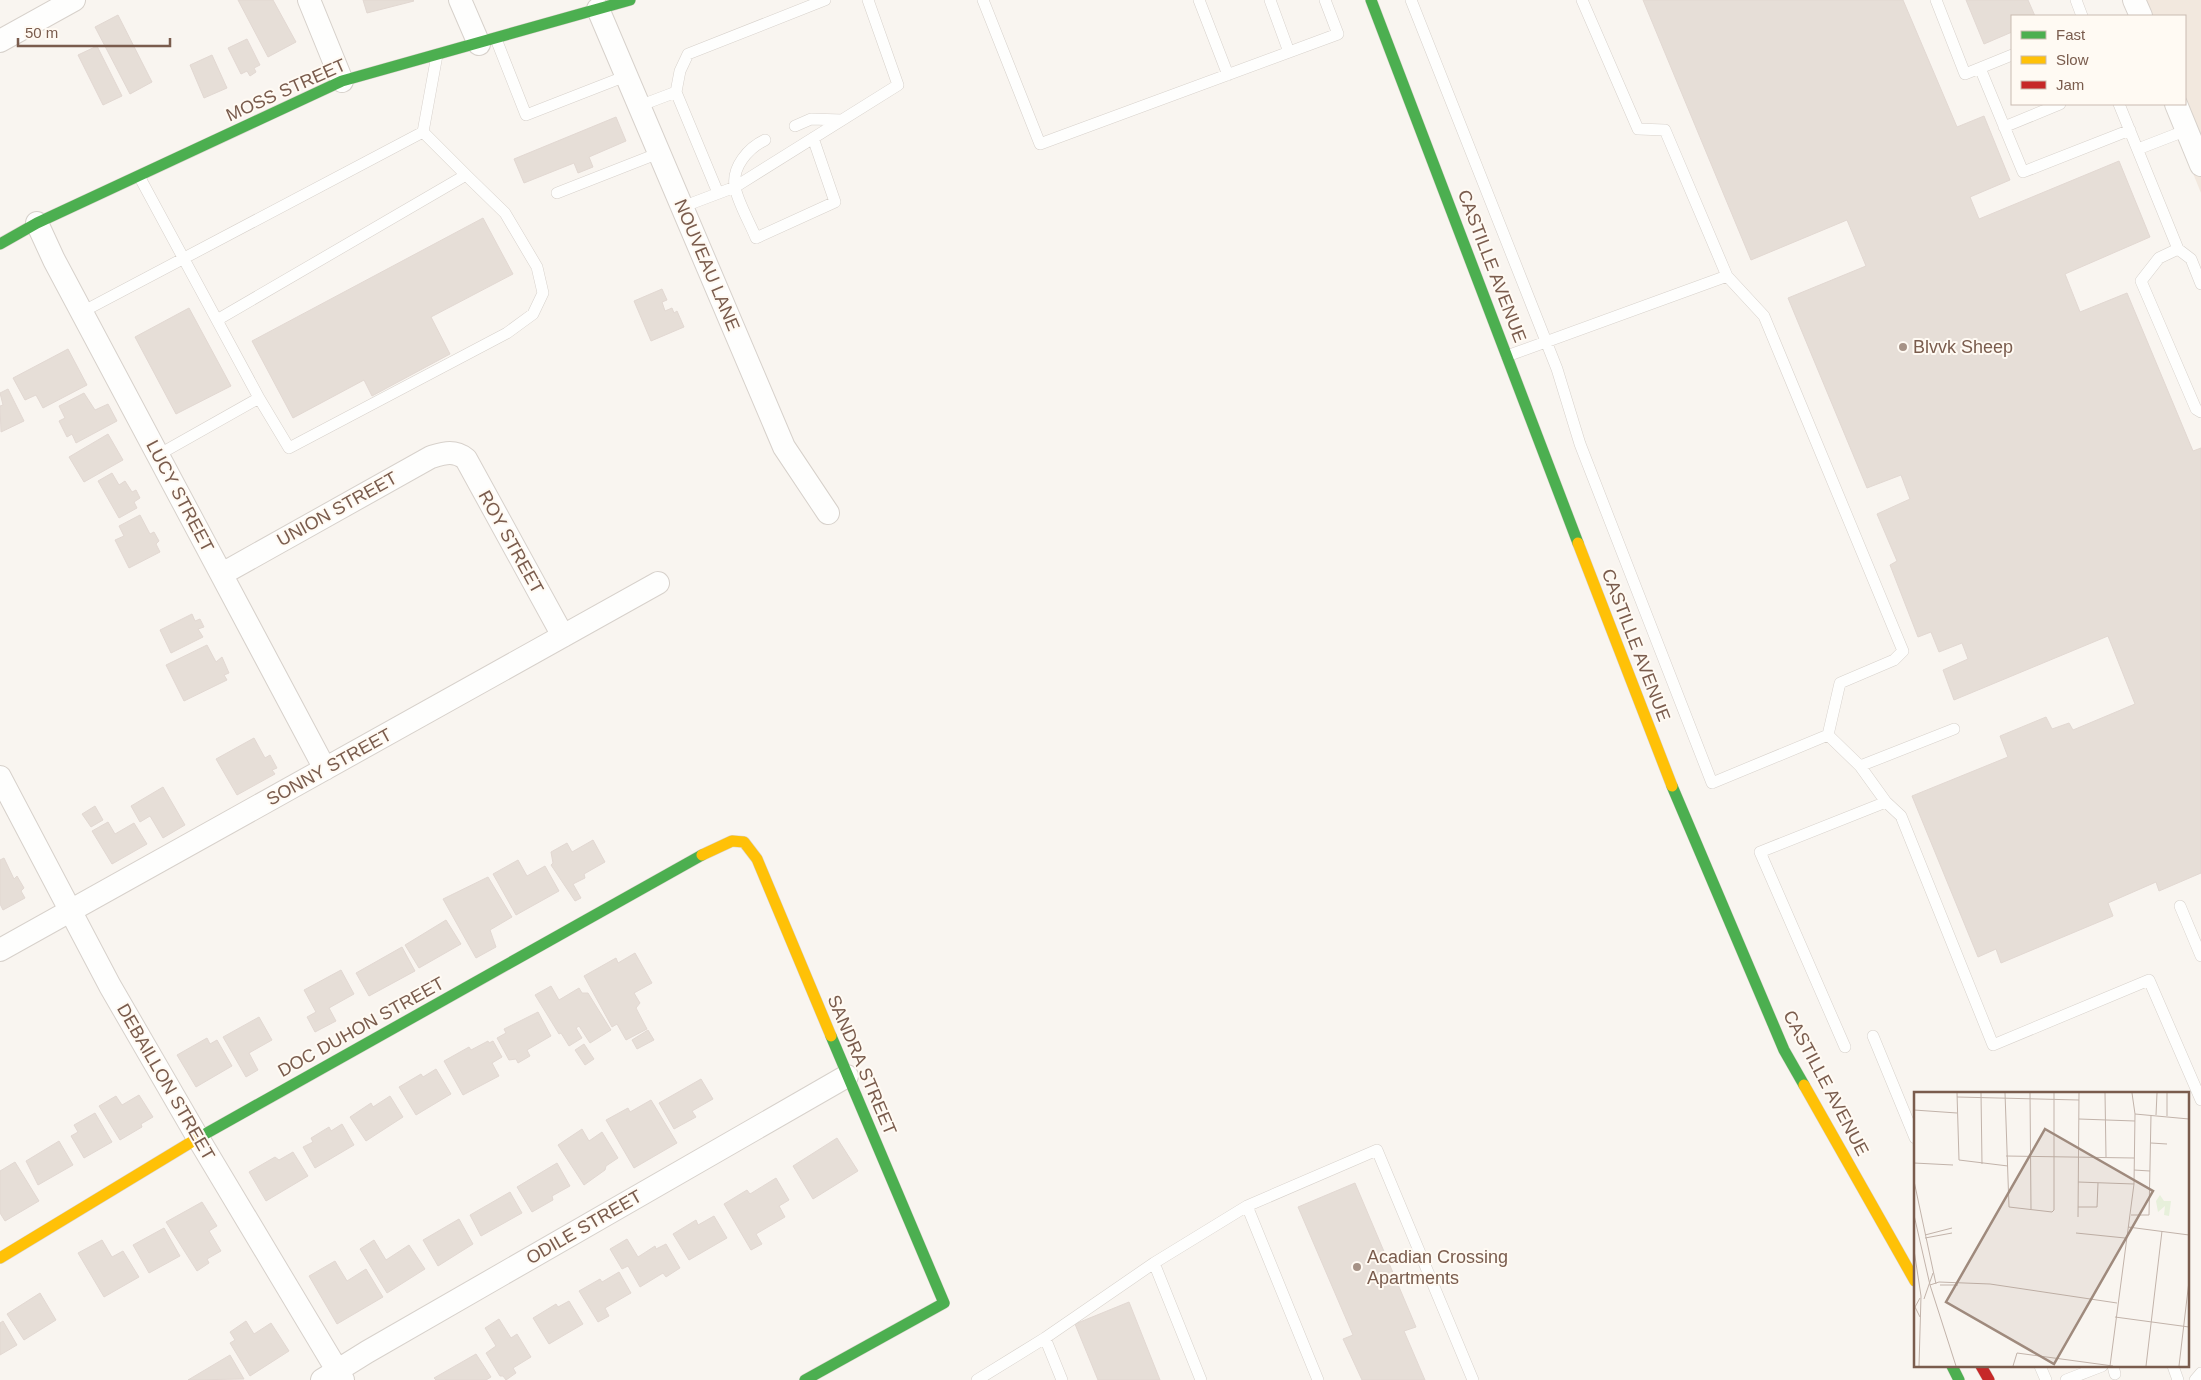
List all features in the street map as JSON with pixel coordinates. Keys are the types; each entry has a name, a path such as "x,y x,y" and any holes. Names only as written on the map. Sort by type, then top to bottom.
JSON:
{"street":[{"path":"0,42 74,0"},
{"path":"309,0 342,81"},
{"path":"460,0 487,41"},
{"name":"MOSS STREET","path":"0,244 37,223 342,81 630,0"},
{"name":"CASTILLE AVENUE","path":"1372,0 1660,757 1784,1050 1914,1279"},
{"path":"2134,0 2141,15"},
{"name":"NOUVEAU LANE","path":"598,9 784,447 828,514"},
{"path":"2176,105 2201,165"},
{"name":"LUCY STREET","path":"37,223 82,312 325,769"},
{"name":"UNION STREET","path":"222,574 431,456 455,452"},
{"name":"ROY STREET","path":"455,452 466,459 563,636"},
{"name":"SONNY STREET","path":"0,950 658,583"},
{"name":"DEBAILLON STREET","path":"0,777 110,986 334,1377"},
{"name":"DOC DUHON STREET","path":"0,1258 198,1138 723,844 732,841 744,842"},
{"name":"SANDRA STREET","path":"744,842 757,859 944,1303 805,1380"},
{"name":"ODILE STREET","path":"334,1377 847,1076"},
{"path":"1953,1368 1959,1380"},
{"path":"1981,1368 1989,1380"}],"lane":[{"path":"718,193 676,92 680,71 688,54 825,0"},
{"path":"682,207 735,187 898,85 868,0"},
{"path":"983,0 1040,144 1338,34 1325,0"},
{"path":"1212,0 1200,2 1228,74"},
{"path":"1270,0 1289,52"},
{"path":"1411,0 1557,369 1580,444 1712,782 1828,735"},
{"path":"1582,0 1638,129 1665,130 1727,276 1764,316 1903,651 1894,660 1840,683 1828,735"},
{"path":"1936,0 1965,74 2011,55"},
{"path":"2076,0 2082,15"},
{"path":"487,41 526,115 626,76"},
{"path":"423,132 436,55"},
{"path":"1980,68 2023,172 2130,130"},
{"path":"639,106 676,92"},
{"path":"2004,126 2057,105"},
{"path":"2119,105 2178,249 2191,259 2201,284"},
{"path":"795,126 811,118 842,120"},
{"path":"2138,149 2187,130"},
{"path":"139,176 259,398 289,448 507,333 533,314 543,293 537,267 504,213 423,132"},
{"path":"82,312 423,132"},
{"path":"765,140 748,152 737,166 735,187 756,238 836,202 813,138"},
{"path":"557,193 659,153"},
{"path":"217,320 466,175"},
{"path":"2178,249 2159,258 2141,281 2198,410"},
{"path":"1507,356 1727,276"},
{"path":"158,455 259,398"},
{"path":"1860,766 1954,730"},
{"path":"1828,735 1860,766 1886,802 1901,816 1993,1045 2149,980 2201,1100"},
{"path":"1845,1047 1760,852 1886,802"},
{"path":"2180,906 2201,956"},
{"path":"1873,1036 1914,1136"},
{"path":"977,1380 1045,1338 1154,1263 1247,1206 1377,1150 1473,1380"},
{"path":"1247,1206 1318,1380"},
{"path":"1154,1263 1200,1380"},
{"path":"1045,1338 1062,1380"},
{"path":"2041,1368 2046,1380"},
{"path":"2066,1380 2086,1377 2099,1368"},
{"path":"2174,1368 2178,1380"},
{"path":"2195,1380 2201,1373"}],"shaded area":[{"path":"2124,0 2201,0 2201,193 2165,105 2186,105 2186,15 2130,15"}],"building":[{"path":"238,0 273,0 296,42 268,57"},
{"path":"363,0 413,0 414,1 367,13"},
{"path":"1643,0 1903,0 1957,127 1984,116 2010,180 1970,197 1979,219 2119,161 2150,237 2065,274 2080,312 2127,293 2193,451 2201,448 2201,873 2159,891 2156,882 2108,903 2113,916 2001,963 1996,949 1978,957 1912,796 2008,757 2000,736 2046,717 2052,729 2069,723 2073,730 2135,704 2108,636 1954,700 1943,670 1968,659 1962,643 1939,652 1931,632 1918,637 1890,565 1897,561 1877,514 1910,499 1901,475 1867,488 1788,298 1866,266 1847,220 1751,260"},
{"path":"1966,0 2028,0 2035,15 2011,15 2011,32 1984,44"},
{"path":"118,15 152,82 130,94 95,27"},
{"path":"247,39 260,65 254,68 256,72 250,76 247,71 241,74 228,48"},
{"path":"97,46 122,96 103,105 78,55"},
{"path":"212,55 227,88 204,98 190,65"},
{"path":"616,117 626,141 589,157 593,167 578,173 574,163 524,183 514,159"},
{"path":"483,218 513,274 431,317 450,354 372,396 364,380 293,418 252,341"},
{"path":"662,289 667,300 662,302 665,311 672,308 674,313 677,311 684,327 651,341 634,301"},
{"path":"189,308 231,386 176,414 135,337"},
{"path":"68,349 87,385 43,408 36,395 25,400 13,378"},
{"path":"8,389 24,421 1,432 0,406 3,405 0,393"},
{"path":"84,393 95,410 108,404 117,421 76,443 72,434 67,437 59,421 65,418 59,406"},
{"path":"108,434 123,460 84,482 69,457"},
{"path":"112,473 119,485 125,481 132,492 136,490 140,498 134,502 137,508 119,518 98,481"},
{"path":"140,515 150,534 154,532 159,541 156,544 160,552 129,568 115,540 124,536 119,526"},
{"path":"192,614 195,621 200,619 204,627 198,629 203,637 171,653 160,630"},
{"path":"207,645 216,662 222,657 229,673 224,675 227,680 184,701 166,665"},
{"path":"254,738 265,758 270,755 277,768 272,770 275,774 237,795 216,759"},
{"path":"163,787 185,825 163,838 150,816 140,822 131,806"},
{"path":"95,806 103,820 91,827 82,814"},
{"path":"108,822 115,834 134,823 147,844 112,864 92,831"},
{"path":"593,840 605,862 584,874 585,878 573,884 581,898 575,901 551,865 553,863 551,852 567,843 572,852"},
{"path":"4,858 14,879 17,876 24,888 21,891 25,898 3,910 0,904 0,860"},
{"path":"518,860 527,876 545,866 559,891 516,915 493,874"},
{"path":"488,877 512,917 490,930 496,947 476,958 443,899"},
{"path":"446,920 461,944 419,968 405,945"},
{"path":"402,947 415,971 369,996 356,973"},
{"path":"635,953 652,983 634,993 640,1003 636,1008 647,1029 626,1040 617,1024 612,1027 584,976 616,958 618,963"},
{"path":"341,970 354,994 329,1008 336,1021 315,1032 307,1017 316,1012 304,990"},
{"path":"551,986 559,1000 579,988 582,993 588,993 611,1030 590,1043 579,1026 576,1028 582,1038 569,1046 561,1033 559,1034 535,995"},
{"path":"538,1012 551,1036 527,1050 530,1056 518,1063 516,1059 509,1060 497,1038 506,1033 504,1029"},
{"path":"259,1017 272,1040 249,1053 258,1070 246,1077 223,1037"},
{"path":"648,1030 654,1040 637,1049 632,1040"},
{"path":"207,1038 210,1044 217,1040 232,1066 196,1087 177,1055"},
{"path":"488,1041 489,1043 493,1041 502,1057 492,1063 499,1076 463,1095 444,1061 469,1047 471,1050"},
{"path":"584,1044 594,1059 585,1065 575,1050"},
{"path":"436,1069 451,1094 416,1115 399,1087 421,1074 423,1077"},
{"path":"701,1079 713,1099 692,1111 696,1117 674,1129 659,1103"},
{"path":"139,1095 153,1117 141,1124 142,1127 120,1140 99,1106 116,1096 122,1105"},
{"path":"390,1096 403,1117 366,1141 350,1117 371,1103 373,1107"},
{"path":"651,1100 677,1143 634,1168 606,1120 628,1108 630,1112"},
{"path":"95,1113 112,1142 84,1158 71,1136 78,1132 74,1125"},
{"path":"342,1124 354,1145 315,1168 303,1147 313,1142 311,1138 329,1127 331,1131"},
{"path":"582,1129 589,1141 602,1132 618,1158 584,1185 558,1145"},
{"path":"837,1138 858,1171 813,1199 793,1166"},
{"path":"59,1141 73,1165 38,1185 26,1161"},
{"path":"293,1152 308,1176 266,1201 249,1172 275,1157 279,1160"},
{"path":"15,1162 39,1201 5,1221 0,1213 0,1171"},
{"path":"557,1163 570,1186 552,1196 553,1200 532,1212 517,1187"},
{"path":"776,1178 789,1200 779,1206 785,1217 756,1234 762,1244 751,1250 724,1204 747,1190 750,1194"},
{"name":"Acadian Crossing Apartments","path":"1355,1183 1416,1327 1404,1331 1425,1380 1362,1380 1343,1339 1353,1335 1298,1207"},
{"path":"510,1192 522,1213 481,1236 470,1215"},
{"path":"202,1202 217,1226 209,1231 221,1251 207,1259 209,1263 197,1271 166,1222"},
{"path":"714,1216 727,1238 689,1260 673,1234 696,1220 698,1225"},
{"path":"459,1219 473,1244 438,1266 423,1240"},
{"path":"164,1228 180,1256 149,1273 133,1245"},
{"path":"627,1239 638,1257 655,1246 656,1249 666,1244 680,1268 666,1277 663,1273 640,1287 628,1266 622,1269 610,1249"},
{"path":"102,1240 112,1257 123,1251 139,1277 104,1297 78,1253"},
{"path":"374,1240 386,1260 409,1245 425,1269 387,1293 360,1249"},
{"path":"335,1261 347,1281 366,1269 383,1297 337,1324 309,1276"},
{"path":"619,1272 631,1293 605,1308 609,1316 598,1322 579,1291 600,1279 602,1282"},
{"path":"40,1293 56,1320 24,1340 7,1314"},
{"path":"569,1301 583,1324 549,1344 533,1318 556,1304 558,1307"},
{"path":"1129,1302 1160,1380 1098,1380 1075,1324"},
{"path":"499,1319 511,1338 517,1334 531,1357 513,1368 516,1373 506,1380 503,1376 500,1376 486,1353 496,1346 485,1328"},
{"path":"3,1321 17,1345 0,1355 0,1323"},
{"path":"246,1321 254,1334 271,1323 289,1351 250,1376 230,1343 235,1340 230,1332"},
{"path":"476,1354 491,1377 486,1380 436,1380 434,1378"},
{"path":"230,1355 244,1379 188,1380"}],"traffic: fast":[{"path":"0,244 37,223 342,81 630,0"},
{"path":"1371,0 1578,543"},
{"path":"1672,786 1784,1050 1804,1085"},
{"path":"198,1138 702,855"},
{"path":"805,1380 944,1303 831,1036"},
{"path":"1953,1368 1959,1380"}],"traffic: slow":[{"path":"1578,543 1672,786"},
{"path":"702,855 732,841 744,842 757,859 831,1036"},
{"path":"1804,1085 1914,1279"},
{"path":"0,1258 198,1138"}],"traffic: jam":[{"path":"1982,1368 1989,1380"}],"place":[{"name":"Blvvk Sheep","path":"1903,347"},
{"name":"Acadian Crossing Apartments","path":"1357,1267"}]}
